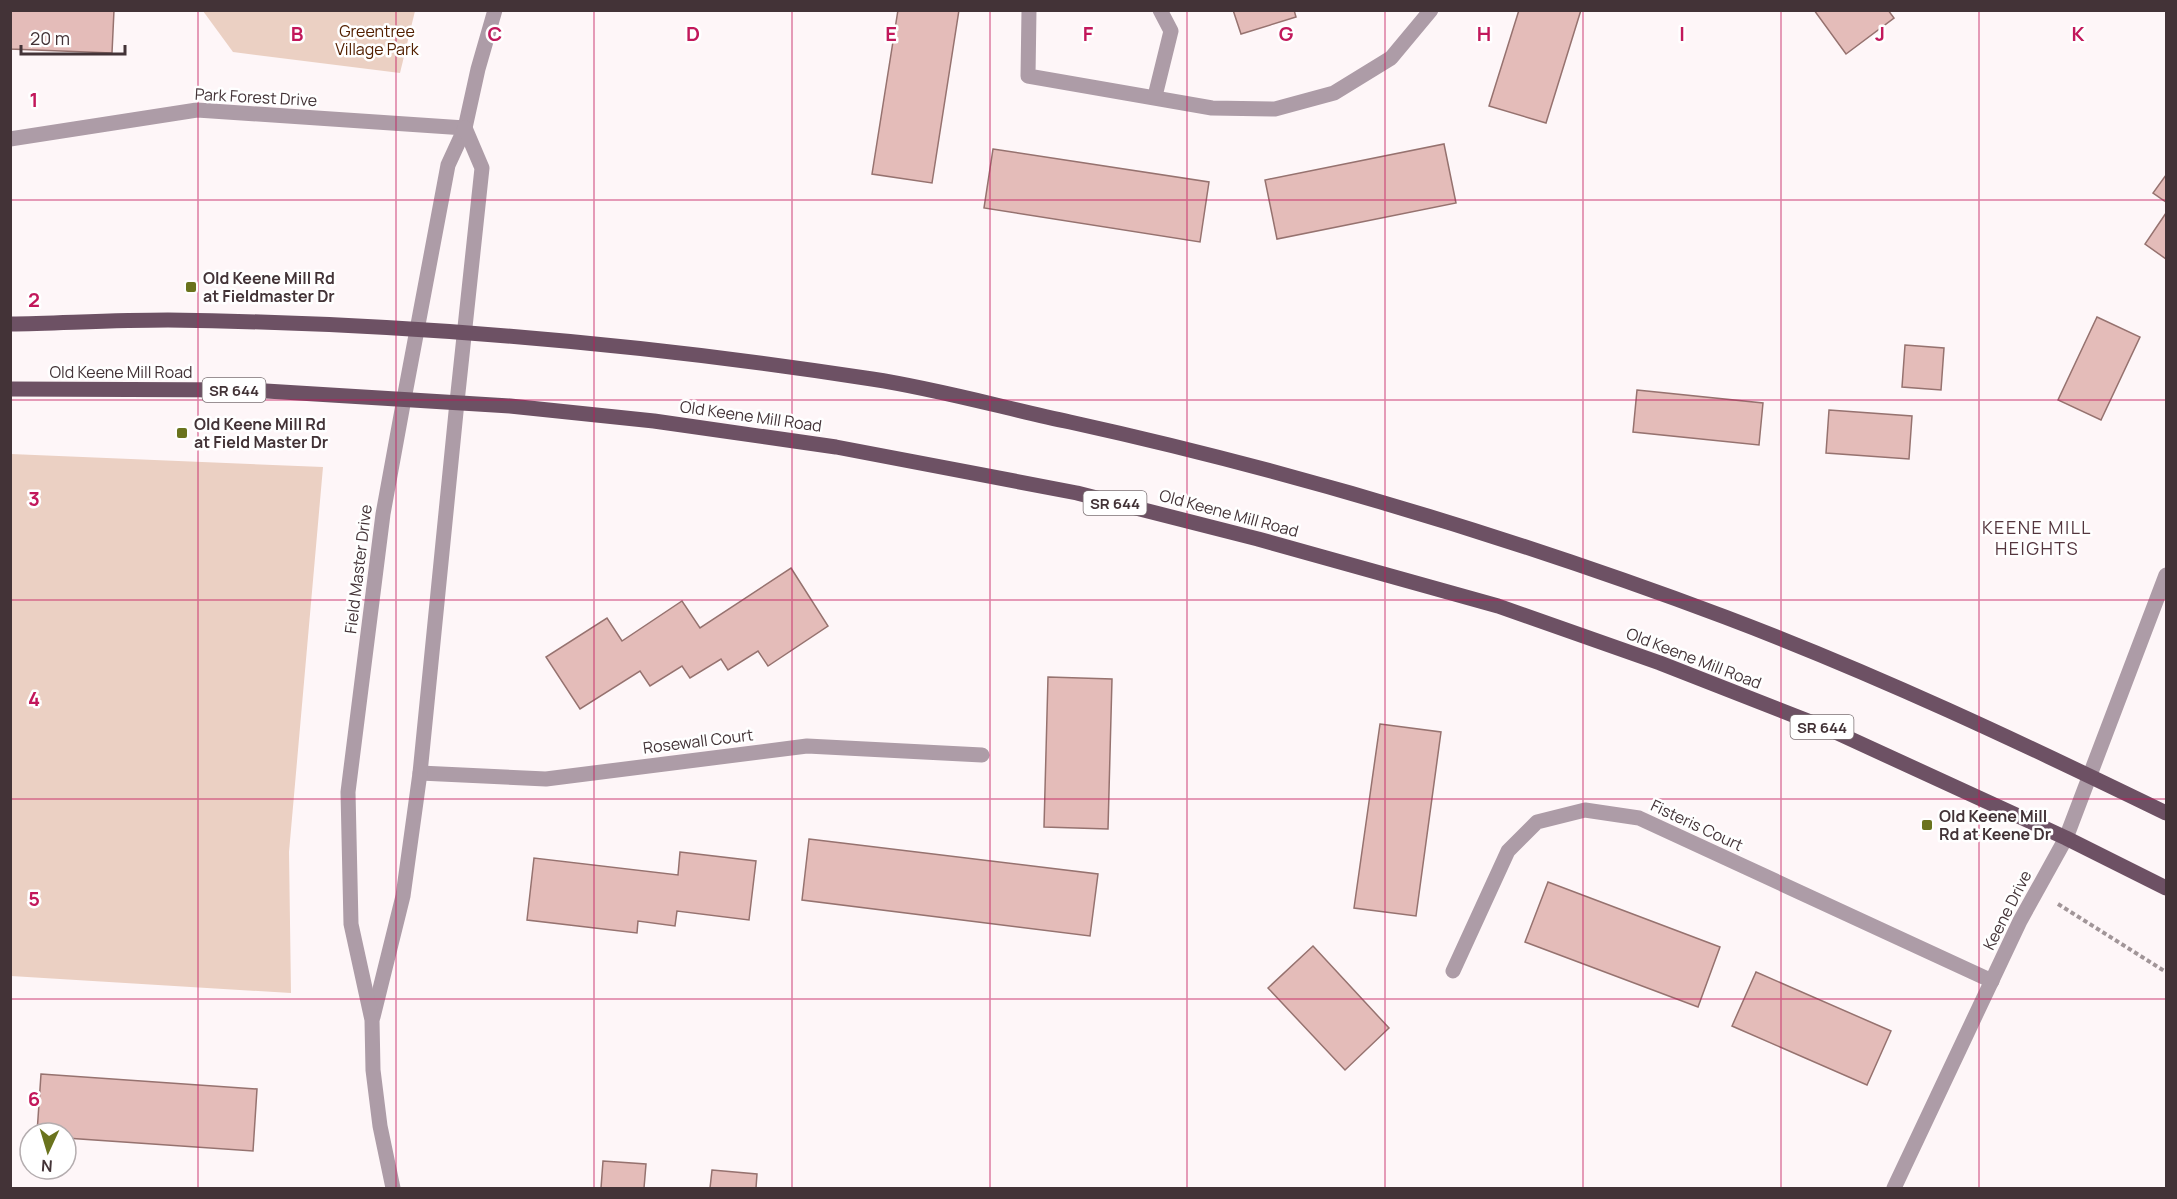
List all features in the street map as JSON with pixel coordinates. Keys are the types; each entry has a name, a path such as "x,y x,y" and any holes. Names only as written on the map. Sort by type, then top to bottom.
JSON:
{"main road":[{"path":"10,324 166,320 466,332 576,341 877,379 1134,436 1307,479 1529,547 1728,618 1898,688 2091,776 2166,813"},
{"name":"Old Keene Mill Road","path":"10,389 249,390 457,402 654,421 836,447 1077,493 1258,538 1498,606 1660,663 1831,730 2066,838 2166,888"}],"street":[{"name":"Field Master Drive","path":"393,1188 375,1081 372,1020 351,924 348,792 383,514 416,330 448,165 465,128 478,69 495,10"},
{"path":"1029,10 1028,76 1155,96 1212,108 1275,108 1334,93 1391,58 1431,10"},
{"path":"1155,96 1171,31 1160,10"},
{"name":"Park Forest Drive","path":"10,139 197,110 465,128"},
{"name":"Field Master Drive","path":"372,1020 403,896 420,773 466,332 482,168 465,128"},
{"name":"Keene Drive","path":"1894,1188 1992,981 2066,838 2165,583"},
{"name":"Rosewall Court","path":"420,773 546,779 807,746 982,755"},
{"name":"Fisteris Court","path":"1453,971 1508,851 1538,822 1584,810 1639,818 1992,981"}],"path":[{"path":"2037,891 2166,972"}],"green space":[{"name":"Greentree Village Park","path":"203,11 415,11 400,73 233,52"},
{"path":"11,454 323,467 289,852 291,993 11,976"}],"building":[{"path":"10,10 114,10 112,53 10,49"},
{"path":"898,10 959,10 932,183 872,174"},
{"path":"1233,10 1294,10 1296,17 1241,34"},
{"path":"1519,10 1581,10 1546,123 1489,106"},
{"path":"1814,10 1888,10 1894,18 1846,54"},
{"path":"1444,144 1456,203 1277,239 1265,180"},
{"path":"993,149 1209,182 1200,242 984,208"},
{"path":"2166,175 2166,202 2153,193"},
{"path":"2166,213 2166,259 2145,244"},
{"path":"2097,317 2140,337 2101,420 2058,400"},
{"path":"1905,345 1944,348 1941,390 1902,387"},
{"path":"1637,390 1763,403 1759,445 1633,432"},
{"path":"1829,410 1912,416 1909,459 1826,453"},
{"path":"791,568 828,626 768,666 758,651 728,670 721,659 690,678 682,666 650,686 640,671 580,709 546,657 607,618 622,641 682,601 700,628"},
{"path":"1048,677 1112,679 1108,829 1044,827"},
{"path":"1380,724 1441,732 1416,916 1354,908"},
{"path":"809,839 1098,874 1090,936 802,900"},
{"path":"680,852 756,861 749,920 677,911 675,926 638,921 637,933 527,920 534,858 678,875"},
{"path":"1548,882 1720,947 1698,1007 1525,942"},
{"path":"1313,946 1389,1028 1345,1070 1268,988"},
{"path":"1756,972 1891,1031 1867,1085 1732,1026"},
{"path":"41,1074 257,1089 253,1151 78,1139 78,1121 38,1121"},
{"path":"603,1161 646,1164 644,1188 601,1188"},
{"path":"712,1170 757,1174 756,1188 710,1188"}],"place":[{"name":"Old Keene Mill Rd at Fieldmaster Dr","path":"191,287"},
{"name":"Old Keene Mill Rd at Field Master Dr","path":"182,433"},
{"name":"Old Keene Mill Rd at Keene Dr","path":"1927,825"}],"district":[{"name":"KEENE MILL HEIGHTS","path":"2037,537"}]}
